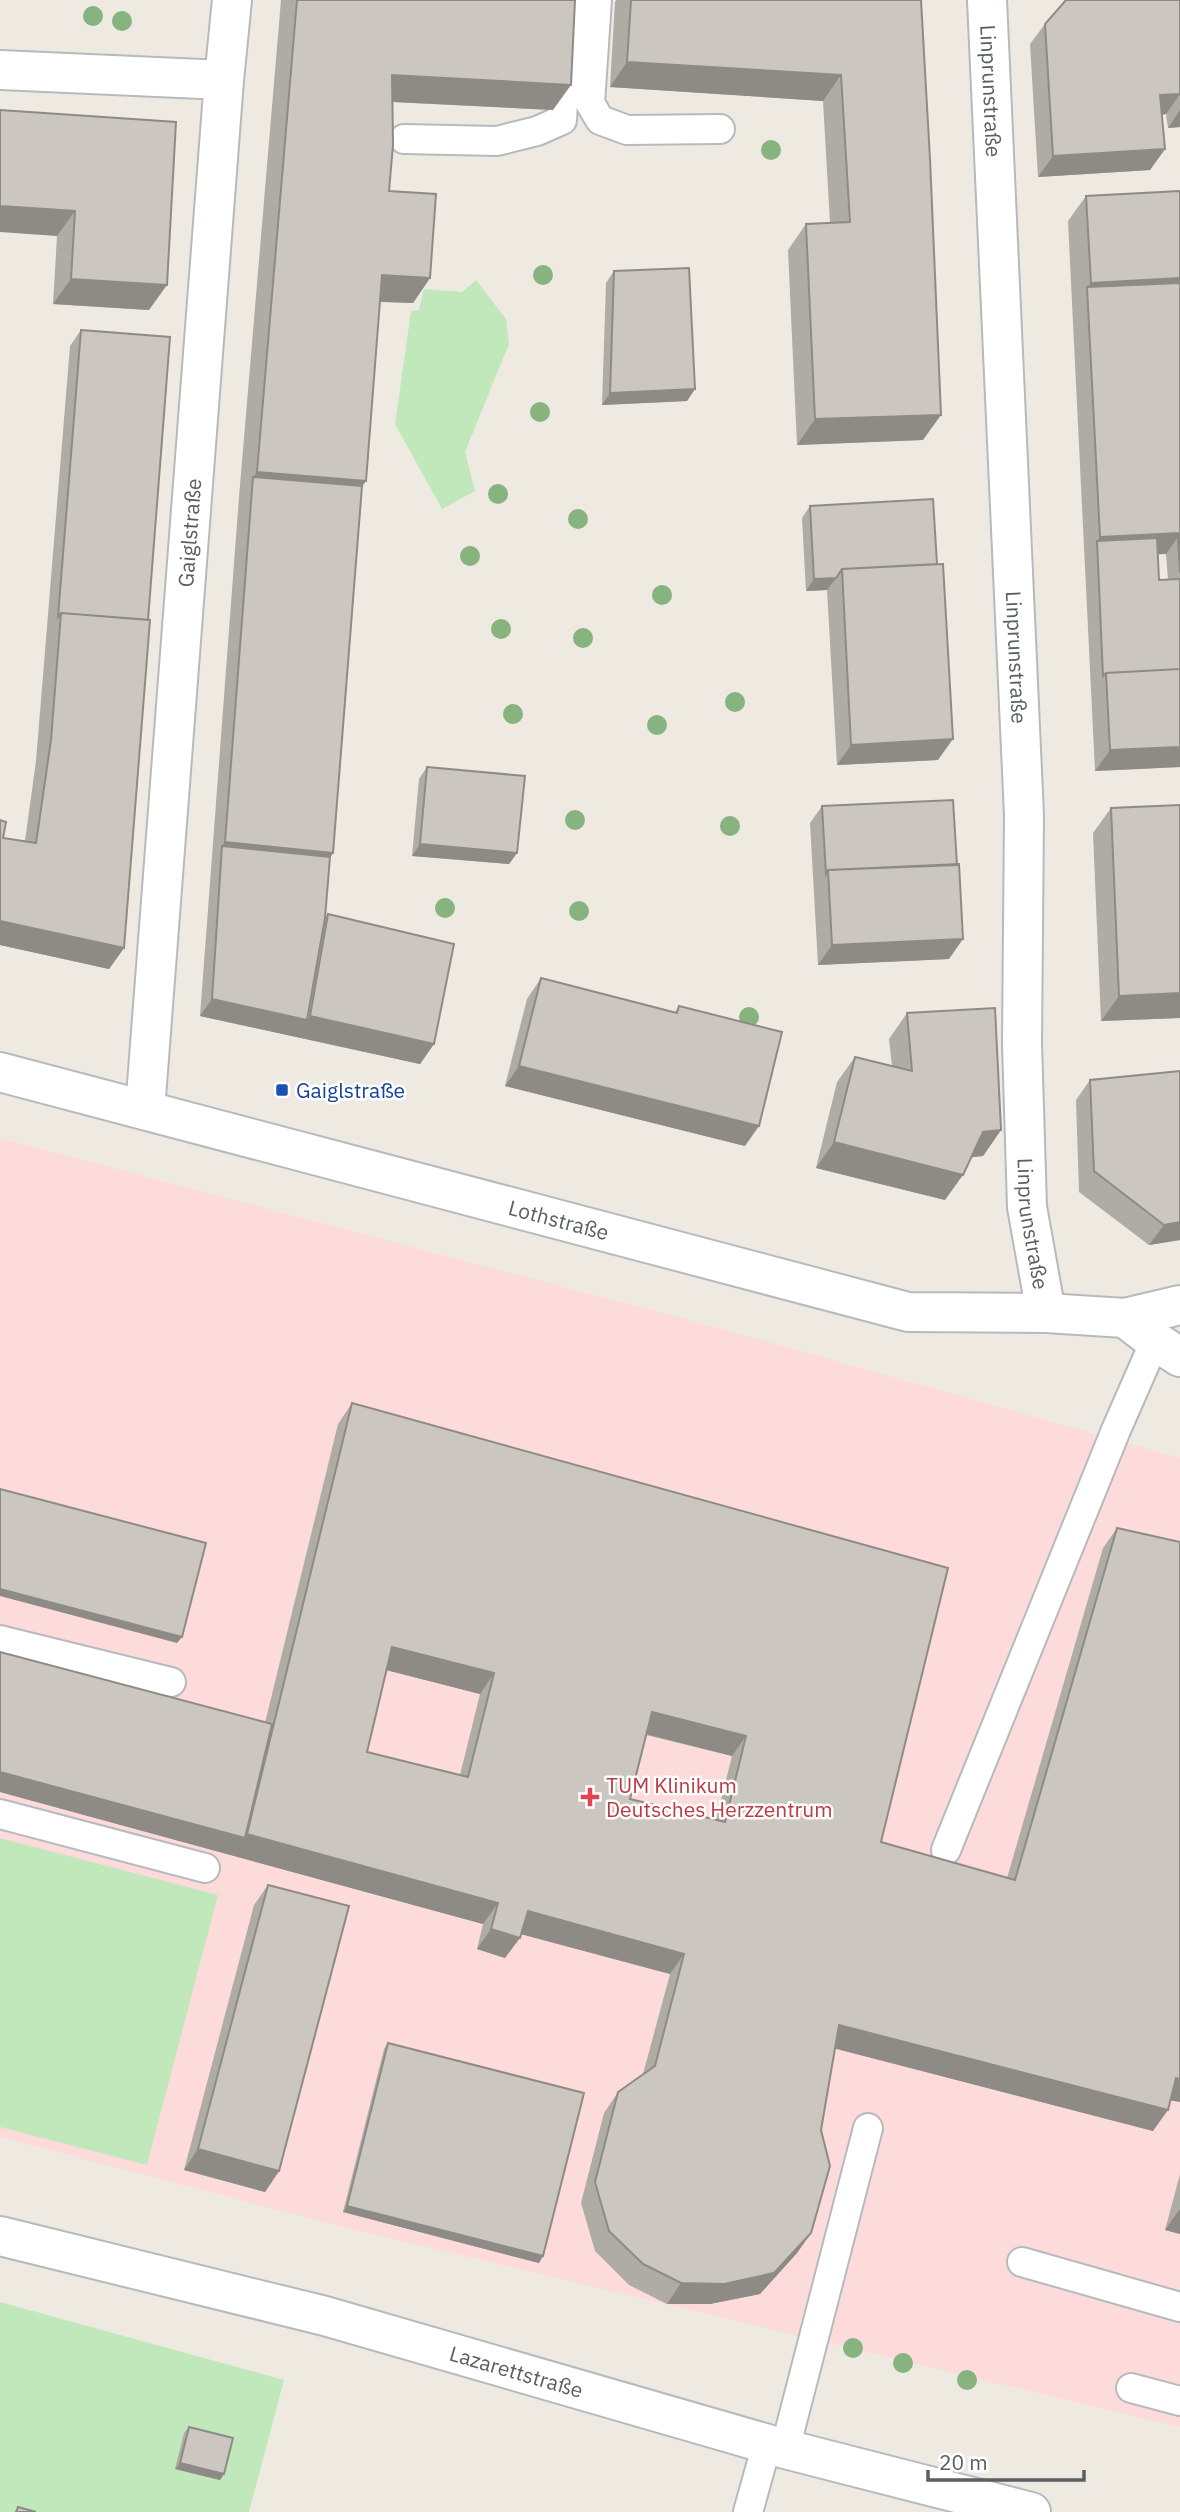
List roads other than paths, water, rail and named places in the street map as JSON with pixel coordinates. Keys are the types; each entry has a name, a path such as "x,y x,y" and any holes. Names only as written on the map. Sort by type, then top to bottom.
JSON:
{"street":[{"name":"Gaiglstraße","path":"145,1110 232,0"},
{"name":"Linprunstraße","path":"987,0 1024,815 1022,1043 1027,1207 1046,1314"},
{"path":"0,70 49,57 224,80"},
{"name":"Lothstraße","path":"0,1072 908,1312 1125,1318 1180,1305"},
{"path":"1125,1318 1168,1349"},
{"name":"Lazarettstraße","path":"0,2236 361,2325 776,2447 1031,2512"}],"lane":[{"path":"404,138 497,141 537,131 562,120 569,0"},
{"path":"597,0 590,103 600,120 627,130 720,129"},
{"path":"946,1850 1116,1430 1168,1349"},
{"path":"0,1640 171,1682"},
{"path":"0,1814 205,1868"},
{"path":"748,2512 776,2447 868,2128"},
{"path":"1022,2262 1180,2307"},
{"path":"1131,2388 1180,2400"}],"place":[{"name":"Gaiglstraße","path":"282,1090"},
{"name":"TUM Klinikum Deutsches Herzzentrum","path":"590,1797"}]}
